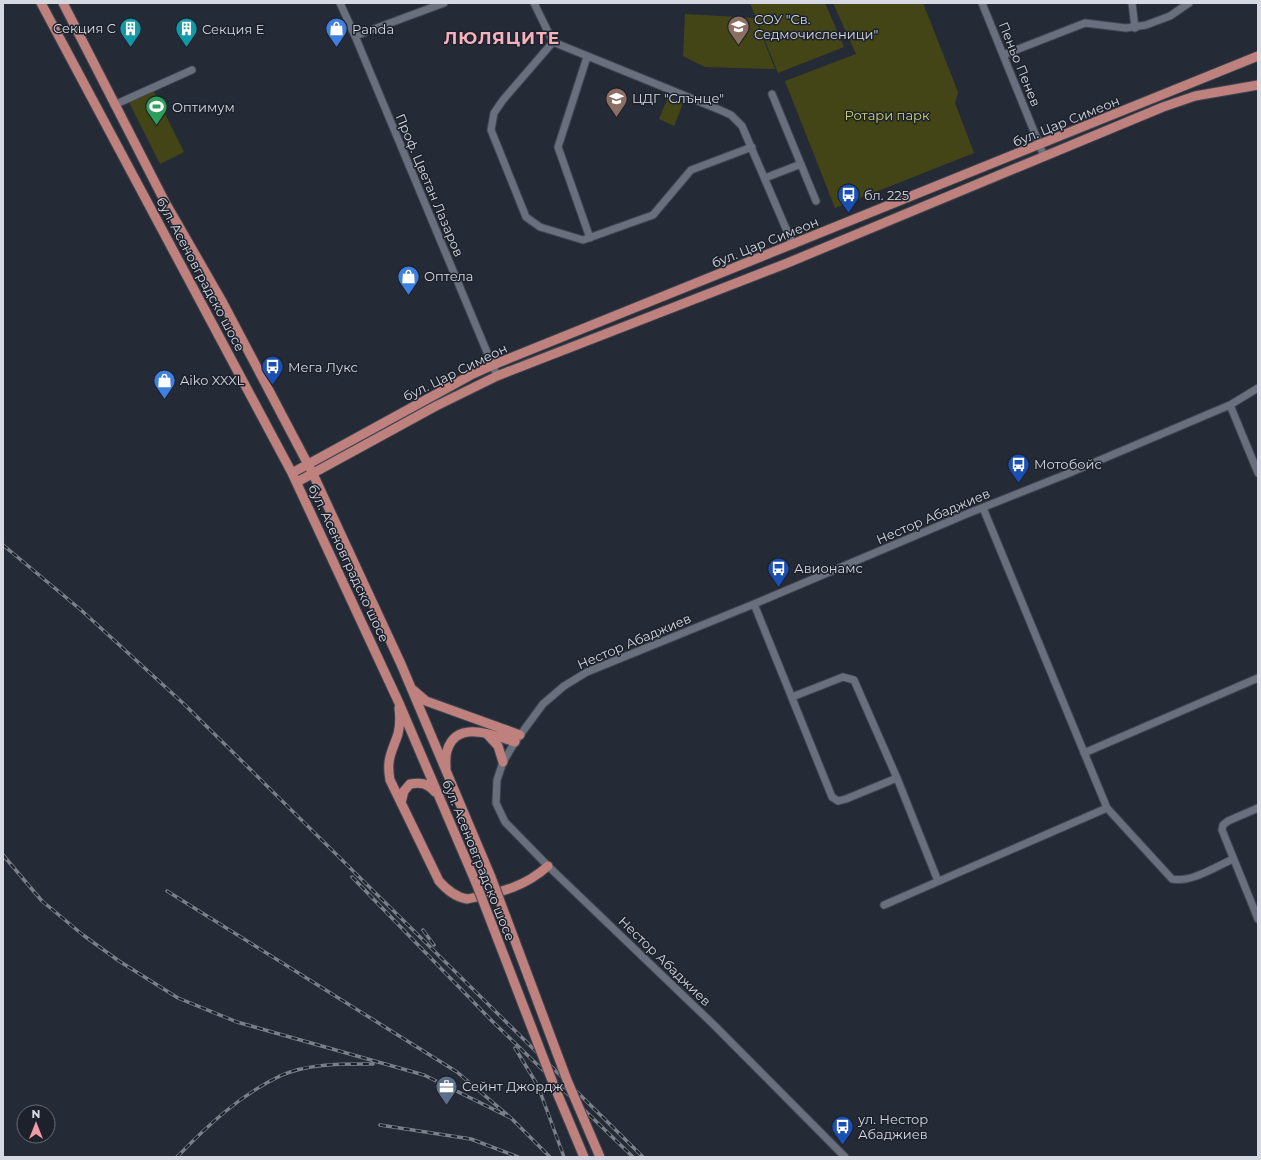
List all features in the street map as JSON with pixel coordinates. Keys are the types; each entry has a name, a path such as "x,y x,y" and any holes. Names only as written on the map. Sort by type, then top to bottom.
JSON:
{"main road":[{"name":"бул. Асеновградско шосе","path":"41,3 297,482 399,703 476,883 553,1083 584,1157"},
{"name":"бул. Асеновградско шосе","path":"63,3 114,105 313,474 410,688 491,877 567,1080 600,1157"},
{"name":"бул. Цар Симеон","path":"292,473 471,375 493,365 1258,56"},
{"name":"бул. Цар Симеон","path":"297,482 436,406 497,376 785,264 1044,156 1194,96 1258,85"},
{"path":"410,688 426,701 517,738"},
{"path":"399,703 398,732 390,752 387,766 390,780 439,881 453,894 460,898 467,899 513,889 537,876 548,866"},
{"path":"446,774 447,752 454,738 463,732 478,732 517,738"},
{"path":"487,734 498,746 503,762"},
{"path":"401,804 404,791 410,784 419,782 428,785 438,795"}],"street":[{"name":"Проф. Цветан Лазаров","path":"340,3 497,376"},
{"path":"355,36 444,3"},
{"path":"534,3 553,42 731,115 742,126 793,245"},
{"name":"Пеньо Пенев","path":"982,3 1044,156"},
{"path":"1132,3 1135,28"},
{"path":"1003,55 1086,23 1135,28 1170,16 1189,3"},
{"path":"553,42 502,100 494,113 491,130 526,217 540,227 583,240 653,215 691,170 752,147"},
{"path":"587,56 558,147 590,238"},
{"path":"114,105 192,70"},
{"path":"772,94 816,201"},
{"path":"765,178 801,164"},
{"name":"Нестор Абаджиев","path":"845,1157 715,1026 504,822 496,803 497,780 503,762 517,738 543,704 564,686 587,672 1067,474 1230,405 1258,388"},
{"path":"1230,405 1258,473"},
{"path":"983,508 1107,808 1172,879 1179,881 1187,879 1233,859"},
{"path":"754,604 832,797 838,800 846,799 897,778"},
{"path":"792,697 843,677 854,680 897,778 938,881"},
{"path":"1084,753 1258,678"},
{"path":"884,905 1107,808"},
{"path":"1258,808 1228,821 1223,825 1222,830 1258,919"}],"green space":[{"path":"750,3 825,3 844,47 778,73"},
{"name":"Ротари парк","path":"833,3 923,3 958,92 955,103 974,153 835,208 785,81 856,54"},
{"path":"685,14 755,18 775,69 705,67 683,56"},
{"name":"Оптимум","path":"153,90 184,152 160,164 129,102"},
{"path":"668,97 683,103 674,126 659,119"}],"railway":[{"path":"3,545 81,610 184,704 643,1157"},
{"path":"3,855 42,901 83,935 119,961 178,998 237,1022 424,1075 511,1118"},
{"path":"352,877 492,1021 633,1157"},
{"path":"167,891 457,1072 511,1118 550,1157"},
{"path":"423,930 434,945"},
{"path":"515,1048 538,1086 564,1157"},
{"path":"177,1157 225,1112 251,1092 280,1076 314,1066 373,1064"},
{"path":"380,1125 471,1139 518,1157"}],"place":[{"name":"СОУ \"Св. Седмочисленици\"","path":"739,46"},
{"name":"Секция C","path":"131,48"},
{"name":"Секция E","path":"186,48"},
{"name":"Panda","path":"337,48"},
{"name":"ЦДГ \"Слънце\"","path":"617,118"},
{"name":"Оптимум","path":"156,126"},
{"name":"бл. 225","path":"848,214"},
{"name":"Оптела","path":"409,296"},
{"name":"Мега Лукс","path":"273,386"},
{"name":"Aiko XXXL","path":"164,400"},
{"name":"Мотобойс","path":"1018,484"},
{"name":"Авионамс","path":"778,588"},
{"name":"Сейнт Джордж","path":"447,1106"},
{"name":"ул. Нестор Абаджиев","path":"842,1146"}],"district":[{"name":"ЛЮЛЯЦИТЕ","path":"502,38"}]}
